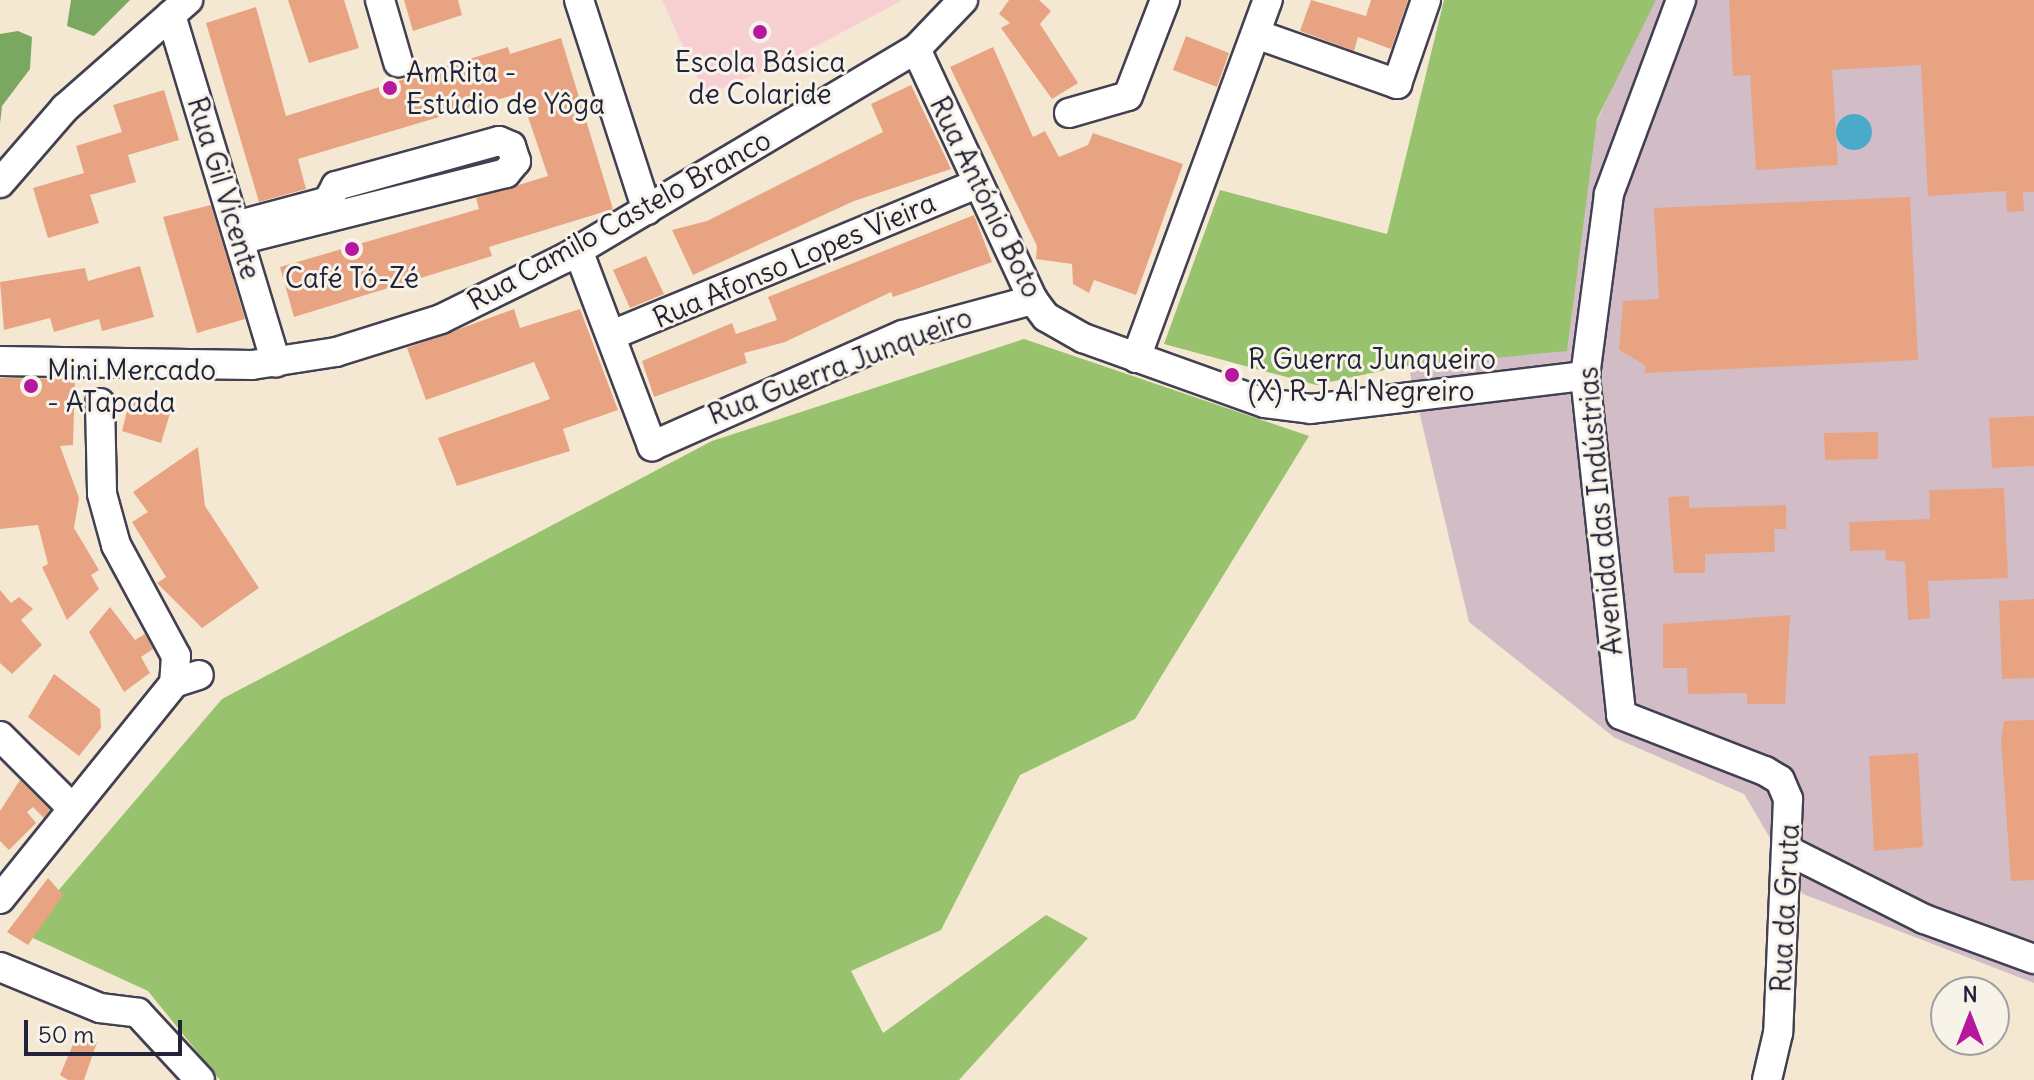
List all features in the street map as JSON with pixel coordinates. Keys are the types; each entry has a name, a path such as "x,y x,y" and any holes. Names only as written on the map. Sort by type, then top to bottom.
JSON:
{"street":[{"path":"380,0 398,62"},
{"path":"579,0 647,210"},
{"name":"Rua Camilo Castelo Branco","path":"0,361 276,362 441,319 578,250 916,49 963,0"},
{"path":"1069,113 1128,96 1165,0"},
{"path":"1136,358 1268,0"},
{"path":"1256,34 1397,84 1426,0"},
{"name":"Avenida das Indústrias","path":"1616,701 1585,376 1609,194 1681,0"},
{"path":"0,183 65,108 180,7"},
{"name":"Rua Gil Vicente","path":"180,7 237,233 276,362"},
{"name":"Rua António Boto","path":"916,49 1033,300 1046,317 1136,358 1265,403 1311,409 1585,376"},
{"path":"499,141 511,146 516,161 492,177 237,233 328,201 336,186 499,141"},
{"name":"Rua Afonso Lopes Vieira","path":"612,335 977,184"},
{"path":"578,250 612,335"},
{"name":"Rua Guerra Junqueiro","path":"612,335 652,446 903,335 1033,300"},
{"path":"0,899 71,807 186,679 116,545 102,494 100,403"},
{"name":"Rua da Gruta","path":"1616,701 1634,723 1780,780 1791,852 1781,880 1779,1010 1767,1080"},
{"path":"0,736 71,807"},
{"path":"1791,852 1924,919 2034,959"},
{"path":"0,967 100,1008 138,1013 200,1080"}],"shaded area":[{"name":"Escola Básica de Colaride","path":"662,0 903,0 784,63 705,95"},
{"path":"1652,0 2034,0 2034,983 1803,894 1744,794 1615,738 1469,622 1410,373 1556,323 1576,167"}],"green space":[{"path":"71,0 130,0 94,36 67,26"},
{"path":"1444,0 1656,0 1597,119 1567,351 1399,367 1316,385 1164,344 1220,190 1387,234"},
{"path":"18,31 32,37 30,69 2,106 0,124 0,34"},
{"path":"1024,339 1309,436 1135,719 1020,775 941,930 851,971 883,1033 1046,915 1088,938 959,1080 220,1080 148,991 22,933 222,699 712,441"}],"water":[{"path":"1854,114 1867,119 1872,132 1867,145 1854,150 1841,145 1836,132 1841,119"}],"building":[{"path":"288,0 344,0 359,48 309,63"},
{"path":"404,0 458,0 462,15 413,31"},
{"path":"1009,0 1039,0 1051,11 1040,24 1078,83 1052,99 1001,28 1010,23 999,14"},
{"path":"1311,0 1366,16 1371,0 1408,0 1391,49 1358,37 1354,51 1300,31"},
{"path":"1729,0 2034,0 2034,192 2023,192 2024,211 2007,212 2006,191 1928,196 1921,65 1832,70 1838,165 1756,170 1750,75 1733,76"},
{"path":"256,7 286,116 508,47 510,54 561,38 613,209 489,247 492,256 294,317 280,267 479,209 476,198 548,176 520,93 298,159 306,189 259,202 206,23"},
{"path":"1186,36 1229,53 1217,87 1173,70"},
{"path":"993,47 1033,137 1045,131 1059,157 1088,145 1093,133 1183,164 1136,295 1094,280 1089,293 1073,284 1072,264 1036,259 1037,246 950,67"},
{"path":"911,85 951,169 854,201 693,275 672,230 707,221 883,132 871,104"},
{"path":"164,90 179,140 128,155 136,182 90,195 99,223 48,238 33,188 84,173 76,146 122,132 113,105"},
{"path":"1910,197 1918,360 1645,373 1645,365 1619,350 1623,301 1659,299 1654,208"},
{"path":"211,205 245,319 197,333 163,217"},
{"path":"974,215 992,262 893,297 891,292 785,342 744,353 747,363 654,397 642,361 732,323 736,334 777,320 768,297"},
{"path":"646,256 664,294 630,308 613,270"},
{"path":"140,266 154,317 102,331 99,319 54,332 50,318 4,330 0,282 85,268 88,281"},
{"path":"514,309 520,328 580,309 618,410 563,429 570,451 457,486 438,438 550,399 534,362 426,400 407,348"},
{"path":"0,378 75,379 73,445 60,446 79,498 74,528 99,570 91,575 99,589 67,620 42,567 48,564 38,525 0,529"},
{"path":"130,399 171,410 161,443 122,431"},
{"path":"2034,416 2034,466 1992,468 1989,418"},
{"path":"1878,432 1878,459 1825,460 1824,433"},
{"path":"198,447 205,506 259,588 202,628 157,583 166,577 132,522 148,512 133,492"},
{"path":"2004,488 2008,578 1928,581 1930,618 1908,620 1905,562 1886,560 1885,550 1850,551 1849,522 1930,519 1929,490"},
{"path":"1689,496 1689,508 1786,505 1786,529 1774,529 1775,552 1705,554 1705,573 1674,573 1668,497"},
{"path":"0,590 11,603 19,597 33,609 21,620 42,645 12,674 0,663"},
{"path":"2034,599 2034,678 2002,679 1999,601"},
{"path":"110,607 135,640 145,634 153,649 141,657 150,673 124,692 89,632"},
{"path":"1790,615 1785,704 1747,704 1747,693 1688,694 1687,668 1663,668 1663,624"},
{"path":"54,674 100,709 101,728 79,756 28,717"},
{"path":"2034,720 2034,880 2011,881 2001,740 2004,721"},
{"path":"1918,753 1923,847 1874,851 1869,756"},
{"path":"20,780 50,810 44,818 33,807 27,812 36,823 9,850 0,841 0,811"},
{"path":"48,878 63,895 28,945 7,932"},
{"path":"77,1035 97,1042 84,1080 68,1080 60,1075"}],"place":[{"name":"Escola Básica de Colaride","path":"760,32"},
{"name":"AmRita - Estúdio de Yôga","path":"390,88"},
{"name":"Café Tó-Zé","path":"352,249"},
{"name":"R Guerra Junqueiro (X) R J Al Negreiro","path":"1232,375"},
{"name":"Mini Mercado - ATapada","path":"31,386"}]}
